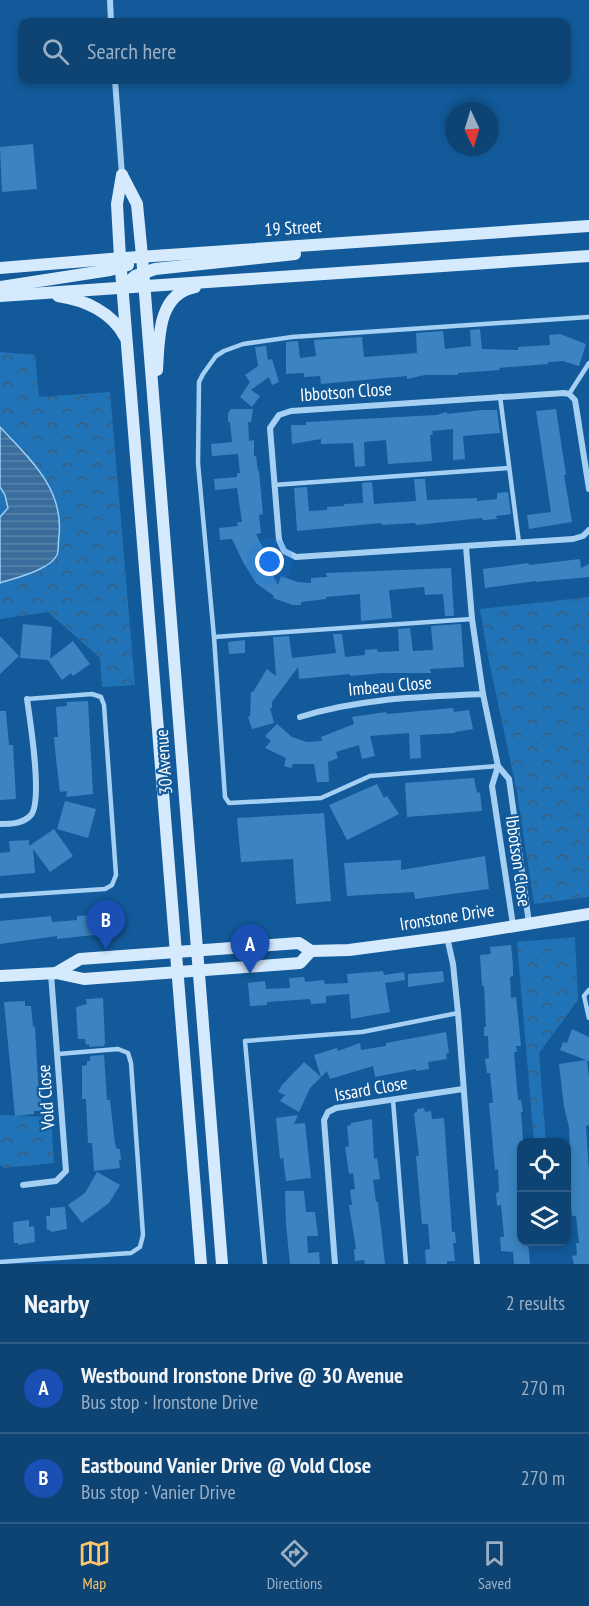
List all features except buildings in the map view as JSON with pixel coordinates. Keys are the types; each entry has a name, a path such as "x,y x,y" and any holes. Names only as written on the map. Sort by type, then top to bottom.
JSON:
{"main road":[{"name":"30 Avenue","path":"122,175 137,204 144,273 222,1264"},
{"name":"30 Avenue","path":"122,175 117,204 122,287 201,1264"},
{"name":"19 Street","path":"0,268 121,262 142,256 589,226"},
{"path":"122,287 135,276 155,269 475,234"},
{"path":"0,296 589,256"},
{"path":"0,287 110,270 121,262"},
{"path":"154,406 160,330 165,312 174,297 187,289 249,278"},
{"path":"36,293 68,298 104,312 119,326 127,341"},
{"name":"Ironstone Drive","path":"53,973 80,959 299,943 311,951 349,950 589,914"},
{"name":"Ironstone Drive","path":"53,973 84,979 300,963 311,951"},
{"path":"0,976 53,973"}],"street":[{"path":"110,0 111,18"},
{"path":"116,84 122,175"},
{"name":"Ibbotson Close","path":"569,394 559,392 285,412 275,419 270,428 281,546 284,551 296,557 579,538 589,530"},
{"path":"569,394 575,400 589,489"},
{"name":"Ibbotson Close","path":"466,547 472,619 483,694 498,766 492,786 513,925"},
{"name":"Imbeau Close","path":"300,717 329,708 366,701 483,694"},
{"path":"0,824 25,820 34,808 35,776 27,699"},
{"name":"Ibbotson Close","path":"498,766 509,779 529,923"},
{"path":"447,937 453,964 458,1014 477,1264"},
{"name":"Vold Close","path":"23,1185 56,1181 66,1171 53,973"},
{"name":"Issard Close","path":"335,1264 324,1119 328,1112 336,1108 464,1089"}],"lane":[{"path":"498,766 370,776 321,798 229,803 225,797 214,637 198,463 200,382 216,356 243,344 292,337 589,317"},
{"path":"569,394 589,363"},
{"path":"500,396 519,543"},
{"path":"274,485 509,468"},
{"path":"214,637 472,619"},
{"path":"0,896 105,889 112,885 116,875 104,705 101,697 92,694 27,699"},
{"path":"589,990 584,996 589,1018"},
{"path":"265,1264 245,1041 362,1032 458,1014"},
{"path":"0,1262 131,1253 141,1247 144,1235 131,1063 128,1053 118,1049 58,1054"},
{"path":"393,1100 406,1264"}],"green space":[{"path":"0,352 35,355 39,397 110,392 135,685 102,687 100,658 48,612 0,619"},
{"path":"589,597 589,897 534,904 517,792 480,609"},
{"path":"575,937 578,1000 539,1053 546,1138 534,1138 517,942"},
{"path":"0,1115 51,1117 54,1163 4,1168 0,1165"}],"shaded area":[{"path":"0,427 43,476 56,504 59,536 57,555 47,565 32,573 0,583 0,517 8,508 5,495 0,487"}],"place":[{"name":"Eastbound Vanier Drive @ Vold Close","path":"106,950"},
{"name":"Westbound Ironstone Drive @ 30 Avenue","path":"250,974"}]}
